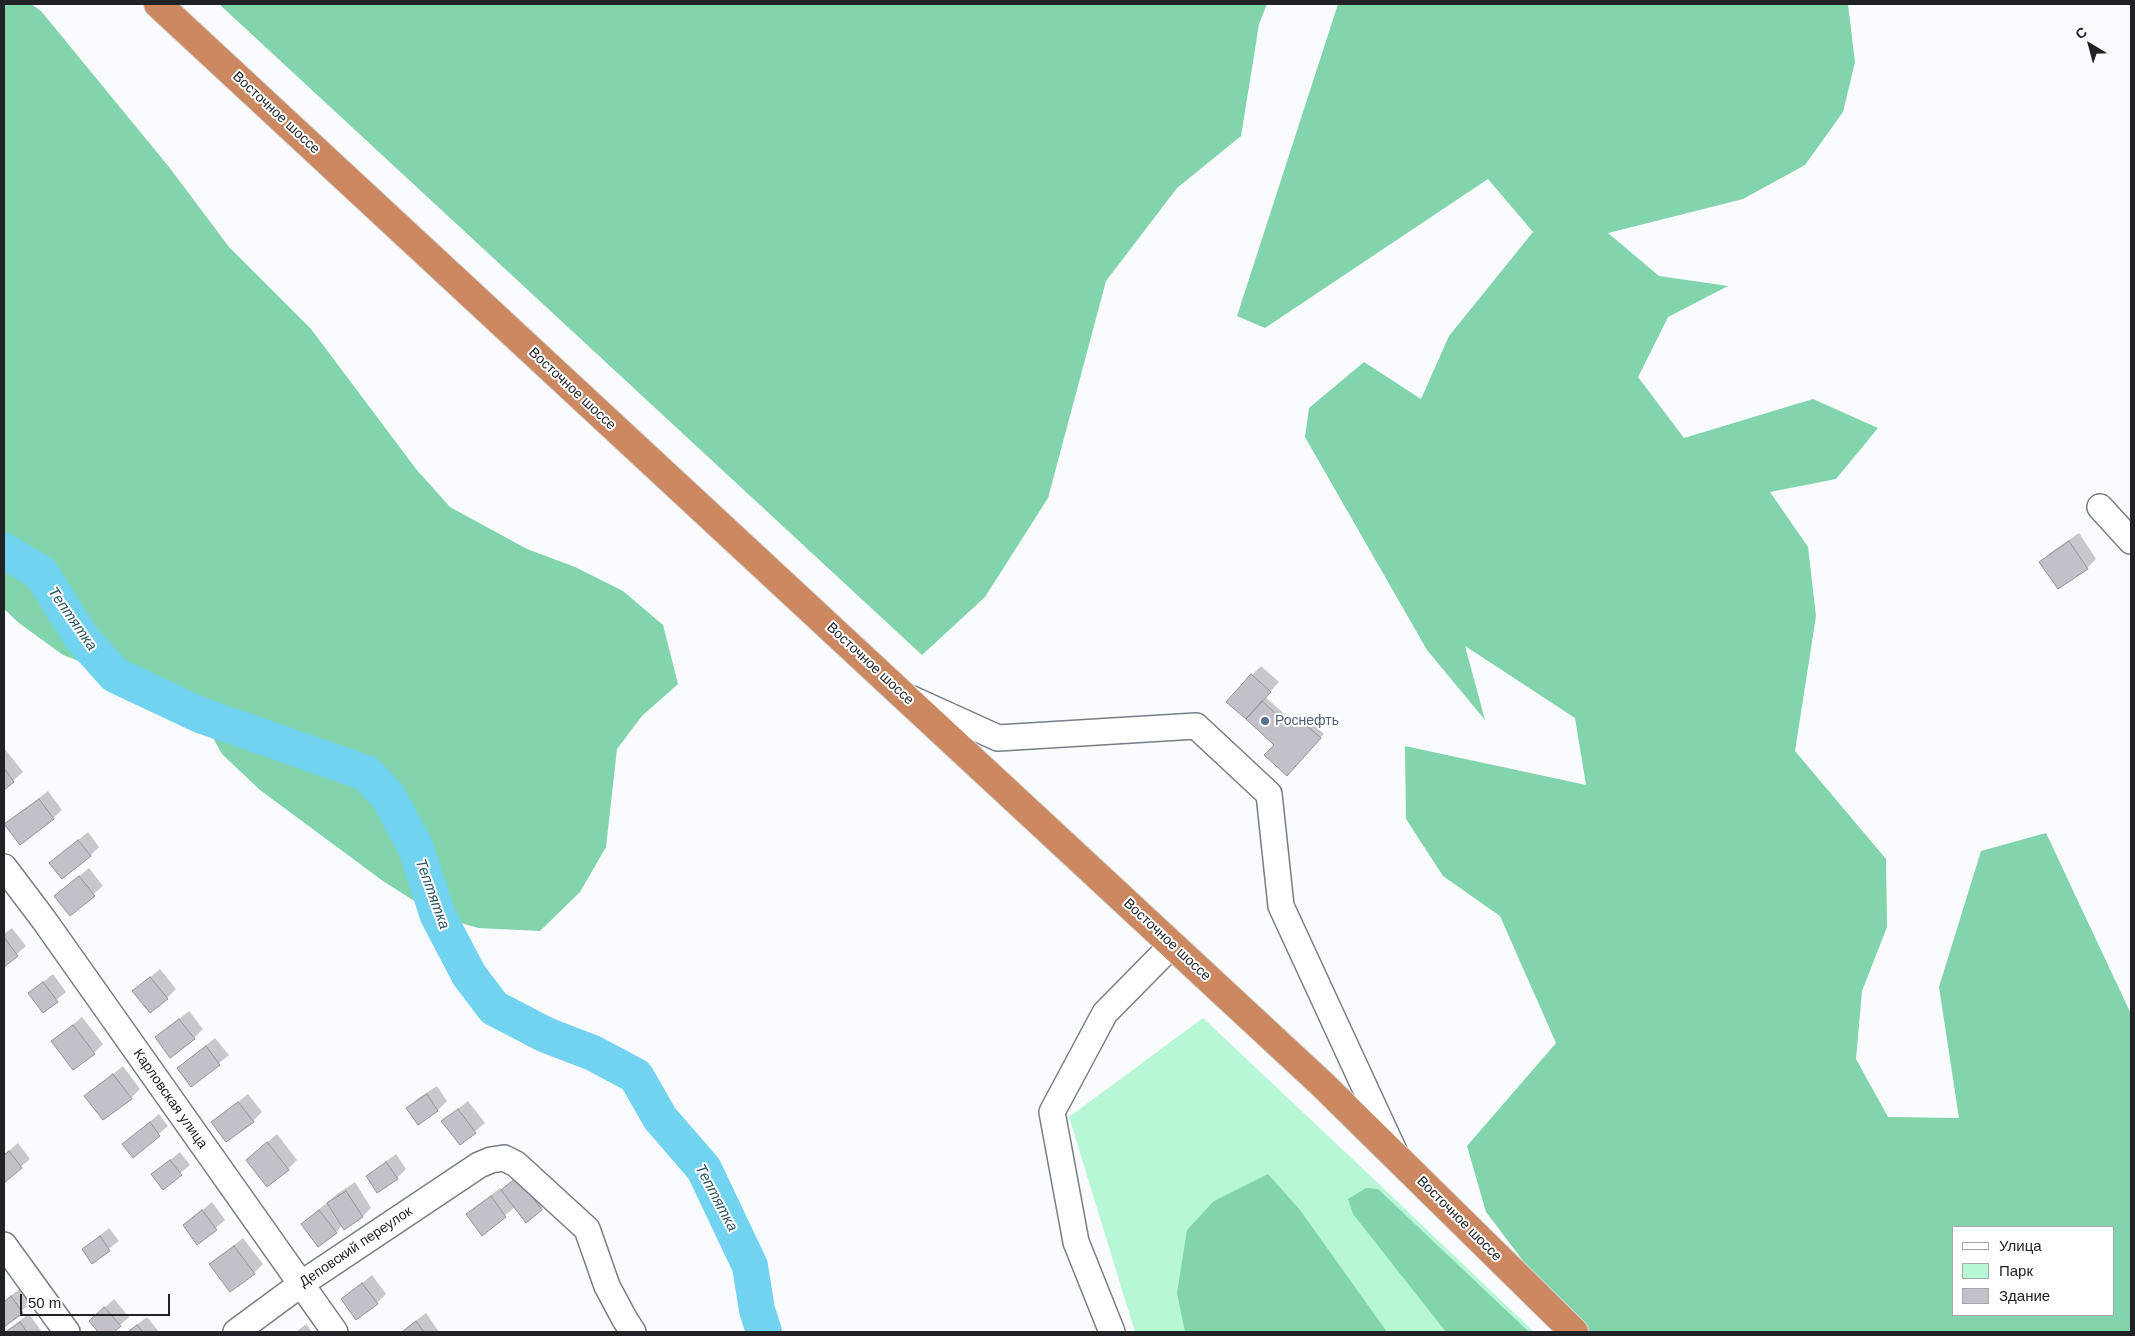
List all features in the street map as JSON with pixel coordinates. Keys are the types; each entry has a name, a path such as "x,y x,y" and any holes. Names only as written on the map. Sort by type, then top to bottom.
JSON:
{"highway":[{"name":"Восточное шоссе","path":"158,4 1323,1085 1574,1332"}],"street":[{"path":"2100,507 2131,541"},
{"path":"905,696 998,738 1196,726 1269,794 1281,906 1397,1158"},
{"name":"Карловская улица","path":"4,867 44,920 335,1332"},
{"path":"1112,1332 1076,1242 1052,1112 1105,1013 1172,945"},
{"name":"Деповский переулок","path":"236,1332 301,1284 479,1164 504,1158 516,1164 586,1229 608,1286 633,1332"},
{"path":"4,1244 68,1332"}],"green space":[{"path":"4,4 31,4 41,11 169,167 229,247 311,329 416,469 450,507 527,549 575,567 623,591 663,625 678,684 642,716 617,749 606,847 580,892 540,931 478,928 438,916 383,881 260,790 222,754 200,715 153,701 115,675 63,655 19,623 4,609"},
{"path":"219,4 1267,4 1259,24 1241,136 1177,188 1106,281 1048,498 985,597 922,655"},
{"path":"1338,4 1848,4 1855,62 1843,112 1805,165 1743,199 1608,233 1659,276 1728,286 1668,317 1638,377 1684,438 1813,399 1878,428 1836,479 1770,492 1808,547 1816,616 1795,751 1886,859 1887,927 1862,991 1856,1059 1888,1117 1959,1118 1939,987 1981,851 2046,833 2131,1014 2131,1332 1577,1332 1486,1212 1467,1146 1556,1043 1500,916 1443,876 1406,819 1405,746 1586,785 1575,718 1465,646 1485,720 1427,650 1305,437 1309,408 1364,362 1421,399 1449,336 1533,232 1488,179 1265,328 1237,316"},
{"path":"1203,1018 1534,1332 1135,1332 1069,1117"},
{"path":"1268,1174 1300,1210 1387,1332 1185,1332 1177,1293 1187,1230 1214,1201"},
{"path":"1366,1188 1378,1189 1529,1332 1446,1332 1353,1214 1348,1199"}],"building":[{"path":"2069,541 2088,569 2058,589 2039,562"},
{"path":"1251,674 1271,692 1246,719 1226,702"},
{"path":"1262,701 1290,727 1298,718 1321,738 1287,776 1264,755 1274,745 1246,719"},
{"path":"4,768 14,782 4,790"},
{"path":"39,799 54,819 20,845 4,824"},
{"path":"78,840 91,856 62,879 49,863"},
{"path":"79,876 95,896 70,916 54,896"},
{"path":"4,937 18,956 4,967"},
{"path":"150,977 168,999 150,1013 132,991"},
{"path":"43,982 58,1002 43,1013 28,993"},
{"path":"179,1019 195,1039 170,1058 155,1037"},
{"path":"73,1025 95,1054 73,1070 51,1041"},
{"path":"206,1046 220,1065 191,1087 177,1068"},
{"path":"113,1074 132,1099 103,1120 84,1096"},
{"path":"427,1094 438,1111 418,1125 406,1108"},
{"path":"238,1102 254,1122 226,1142 211,1122"},
{"path":"458,1109 476,1133 460,1145 441,1121"},
{"path":"150,1122 160,1136 133,1158 122,1144"},
{"path":"267,1142 289,1170 267,1187 246,1160"},
{"path":"9,1151 22,1168 4,1183 4,1155"},
{"path":"170,1160 182,1175 163,1190 151,1174"},
{"path":"386,1162 398,1179 377,1193 366,1176"},
{"path":"517,1177 542,1210 526,1223 501,1190"},
{"path":"346,1191 363,1217 344,1230 327,1203"},
{"path":"491,1196 506,1217 482,1236 466,1214"},
{"path":"202,1210 217,1230 197,1245 183,1225"},
{"path":"319,1210 337,1233 318,1247 301,1224"},
{"path":"100,1236 110,1251 92,1264 82,1249"},
{"path":"234,1246 255,1274 230,1292 209,1264"},
{"path":"362,1283 378,1304 356,1320 341,1299"},
{"path":"11,1296 23,1313 4,1327 4,1302"},
{"path":"104,1307 121,1326 114,1332 98,1332 89,1321"},
{"path":"416,1321 424,1332 402,1332"},
{"path":"20,1322 27,1332 6,1332"},
{"path":"137,1325 143,1332 128,1332"}],"waterway":[{"name":"Тептятка","path":"4,551 41,573 81,637 115,675 200,715 366,773 388,796 416,848 438,916 469,975 494,1008 546,1035 593,1053 636,1076 660,1118 704,1169 750,1266 757,1310 764,1332"}],"place":[{"name":"Роснефть","path":"1265,721"}]}
